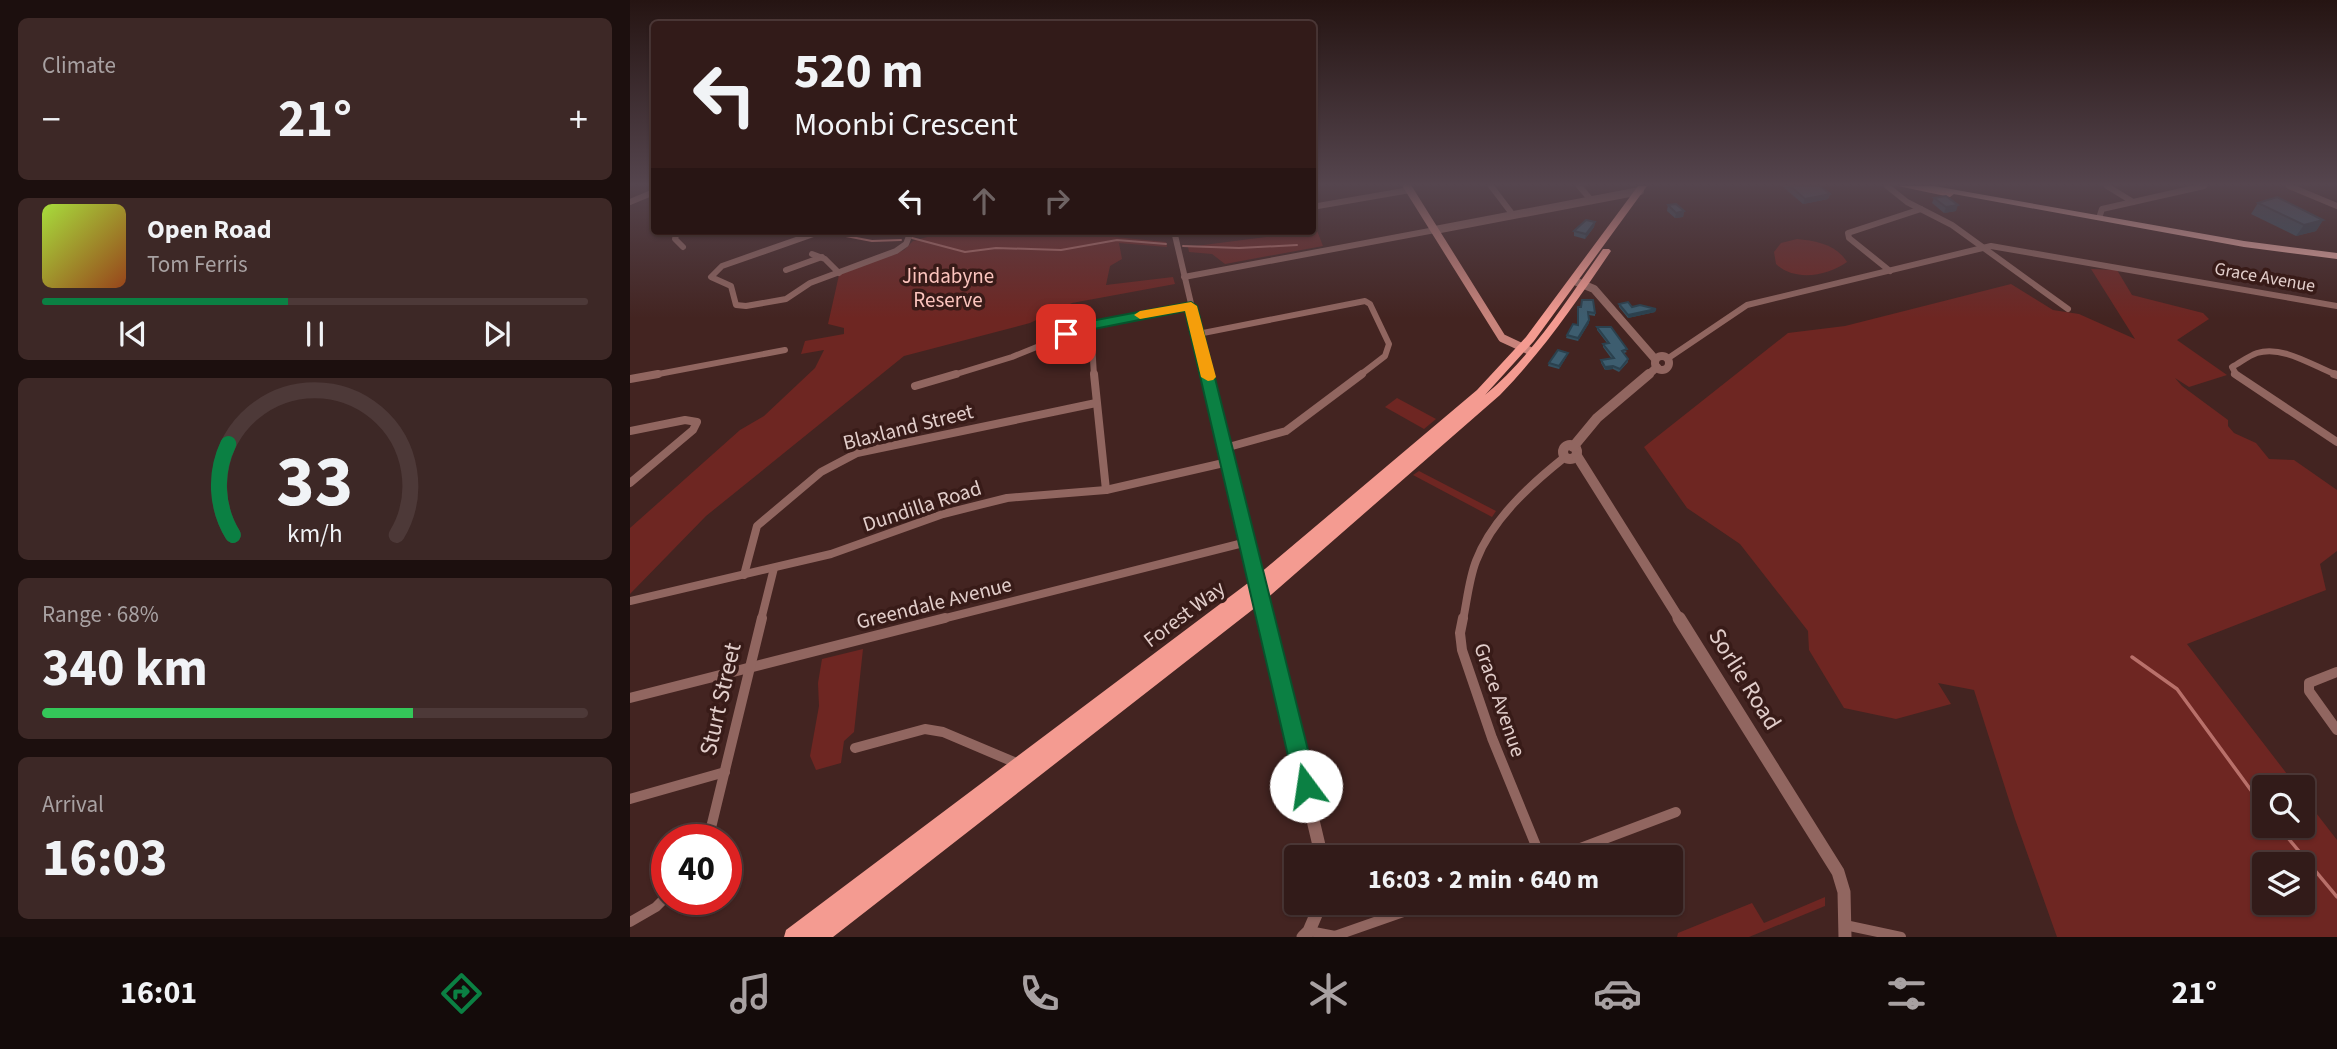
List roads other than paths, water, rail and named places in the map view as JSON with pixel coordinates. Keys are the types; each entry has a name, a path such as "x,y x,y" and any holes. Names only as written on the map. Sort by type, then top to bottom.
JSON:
{"highway":[{"path":"2168,230 2294,252 2337,256"},
{"path":"2178,230 2337,251"}],"main road":[{"path":"1435,230 1502,338 1527,350"},
{"name":"Forest Way","path":"1578,282 1614,230"},
{"name":"Forest Way","path":"793,937 1025,769 1259,590 1496,392 1619,230"},
{"name":"Forest Way","path":"818,937 1025,769"}],"street":[{"path":"1184,277 1435,230"},
{"path":"1858,230 1848,233 1849,238 1890,271"},
{"path":"1957,230 2068,309"},
{"path":"676,235 675,239 684,247"},
{"path":"811,235 722,266 711,277 731,286 734,291 733,302 746,306 786,299 810,283 896,251 906,244 909,235"},
{"path":"1175,235 1319,845"},
{"name":"Grace Avenue","path":"1667,359 1747,305 1999,246 2337,306"},
{"path":"812,254 822,257 839,273"},
{"path":"786,270 822,257"},
{"path":"1578,282 1594,289 1656,363 1667,359"},
{"path":"1198,334 1365,301 1370,304 1389,344 1385,356 1286,430 1275,436 1225,448"},
{"path":"915,386 1013,357 1091,325 1191,306"},
{"path":"1091,325 1106,490"},
{"path":"630,379 785,350"},
{"path":"2337,375 2283,354 2267,352 2255,353 2232,367 2235,374 2337,442"},
{"name":"Grace Avenue","path":"1536,845 1487,725 1462,650 1460,633 1476,561 1494,530 1534,482 1572,453 1597,418 1656,363"},
{"name":"Blaxland Street","path":"744,575 757,526 821,472 842,459 857,453 1096,403"},
{"path":"630,431 685,420 697,422 694,429 630,483"},
{"name":"Sorlie Road","path":"1572,453 1838,872 1844,892 1845,931"},
{"name":"Dundilla Road","path":"630,601 774,568 866,543 943,514 977,505 1020,497 1106,490 1228,462"},
{"name":"Greendale Avenue","path":"630,698 1247,542"},
{"name":"Sturt Street","path":"712,824 774,568"},
{"path":"2337,672 2309,683 2309,691 2337,730"},
{"path":"855,748 925,729 943,732 1025,769"},
{"path":"630,799 725,772"},
{"path":"1589,845 1676,812"},
{"path":"630,922 651,910"},
{"path":"1315,915 1306,934 1335,936 1395,915"},
{"path":"1845,931 1901,937"}],"waterway":[{"path":"841,235 872,241 901,240"},
{"path":"912,238 965,252 996,248 1061,250 1117,240 1166,244"},
{"path":"1183,246 1239,248 1297,245"},
{"path":"2132,657 2177,689 2252,792"},
{"path":"2288,838 2337,897"}],"park label":[{"name":"Jindabyne Reserve","path":"948,288"}]}
